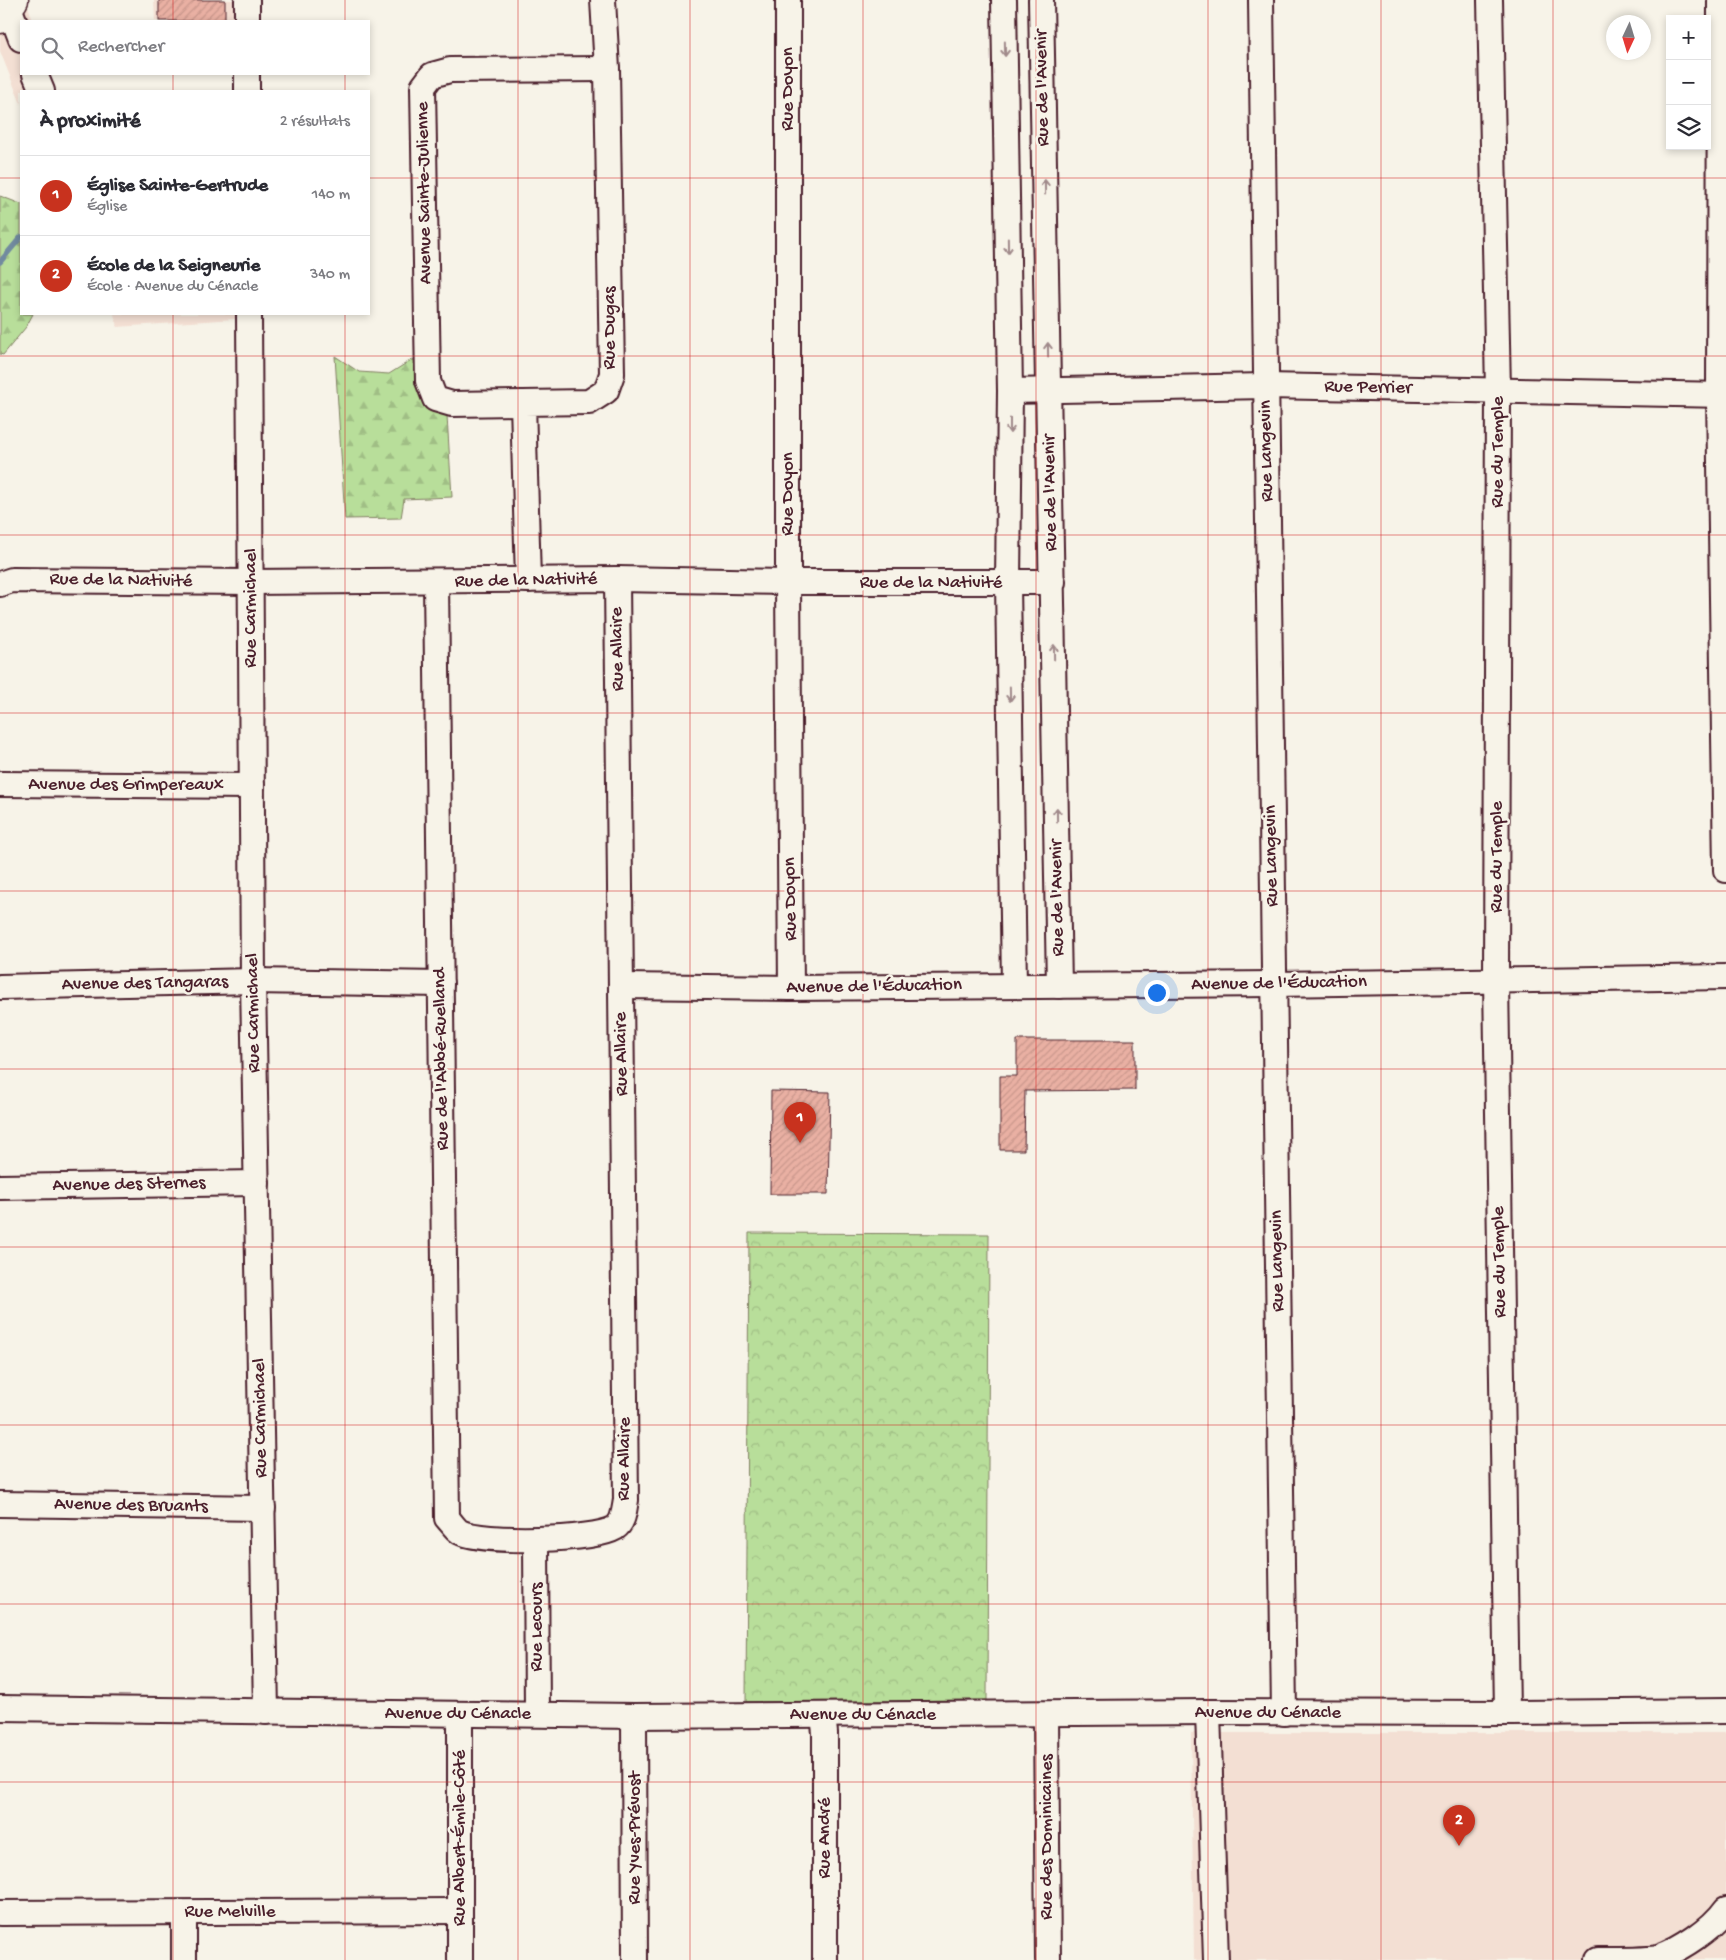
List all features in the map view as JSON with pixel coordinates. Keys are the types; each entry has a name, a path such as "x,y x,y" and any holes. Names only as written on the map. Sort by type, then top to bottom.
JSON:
{"street":[{"path":"247,0 247,20"},
{"name":"Rue Dugas","path":"523,403 589,402 606,391 612,374 607,69 603,0"},
{"name":"Rue Doyon","path":"788,0 788,582 792,988"},
{"name":"Rue de l'Avenir","path":"1004,0 1010,391 1008,583 1014,985"},
{"name":"Rue de l'Avenir","path":"1041,0 1059,986"},
{"name":"Rue Langevin","path":"1261,0 1284,1713"},
{"name":"Rue du Temple","path":"1490,0 1498,391 1496,980 1507,1714"},
{"path":"1720,0 1726,870"},
{"path":"8,9 20,37"},
{"name":"Avenue Sainte-Julienne","path":"523,403 452,404 435,399 428,381 423,87 432,74 450,70 607,69"},
{"path":"35,75 42,90"},
{"path":"247,75 248,90"},
{"name":"Rue Carmichael","path":"249,315 253,981 266,1712"},
{"name":"Rue Perrier","path":"1010,391 1266,386 1722,395"},
{"path":"523,403 528,580"},
{"name":"Rue de la Nativité","path":"0,584 12,580 436,582 617,579 788,582 1053,582"},
{"name":"Rue Allaire","path":"536,1540 604,1533 616,1527 623,1518 626,1500 617,579"},
{"name":"Rue de l'Abbé-Ruelland","path":"436,582 447,1518 459,1532 475,1536 536,1540"},
{"name":"Avenue des Grimpereaux","path":"0,784 252,786"},
{"name":"Avenue de l'Éducation","path":"621,986 792,988 1059,986 1726,977"},
{"name":"Avenue des Tangaras","path":"0,987 253,981 441,984"},
{"name":"Avenue des Sternes","path":"0,1188 257,1183"},
{"name":"Avenue des Bruants","path":"0,1504 263,1508"},
{"name":"Rue Lecours","path":"536,1540 537,1714"},
{"name":"Avenue du Cénacle","path":"0,1708 634,1716 1208,1712 1507,1714 1726,1711"},
{"path":"1208,1712 1216,1960"},
{"name":"Rue des Dominicaines","path":"1046,1714 1048,1960"},
{"name":"Rue Albert-Émile-Côté","path":"460,1715 460,1960"},
{"name":"Rue André","path":"823,1715 825,1733 825,1960"},
{"name":"Rue Yves-Prévost","path":"634,1716 635,1960"},
{"path":"1598,1960 1656,1959 1689,1942 1720,1918 1726,1909"},
{"name":"Rue Melville","path":"0,1914 460,1911"},
{"path":"184,1913 184,1960"}],"shaded area":[{"path":"26,0 33,20 20,20 20,75 49,75 54,90 20,90 20,101 0,51 0,19"},
{"path":"154,0 247,0 247,20 155,20"},
{"path":"114,315 249,315 249,318 117,327"},
{"path":"1191,1733 1726,1733 1726,1960 1194,1960"}],"green space":[{"path":"0,196 20,204 20,315 32,315 26,327 3,355 0,354"},
{"path":"335,356 359,372 389,374 413,359 447,416 452,497 404,499 401,518 345,519"},
{"path":"749,1233 989,1234 987,1700 746,1702"}],"building":[{"path":"159,0 225,0 225,20 159,20"},
{"path":"1017,1040 1135,1040 1135,1090 1025,1091 1024,1150 1000,1150 1000,1076 1017,1076"},
{"path":"771,1091 830,1092 828,1194 770,1194"}],"waterway":[{"path":"0,262 20,238"}],"place":[{"name":"Église Sainte-Gertrude","path":"800,1143"},
{"name":"École de la Seigneurie","path":"1459,1846"}]}
